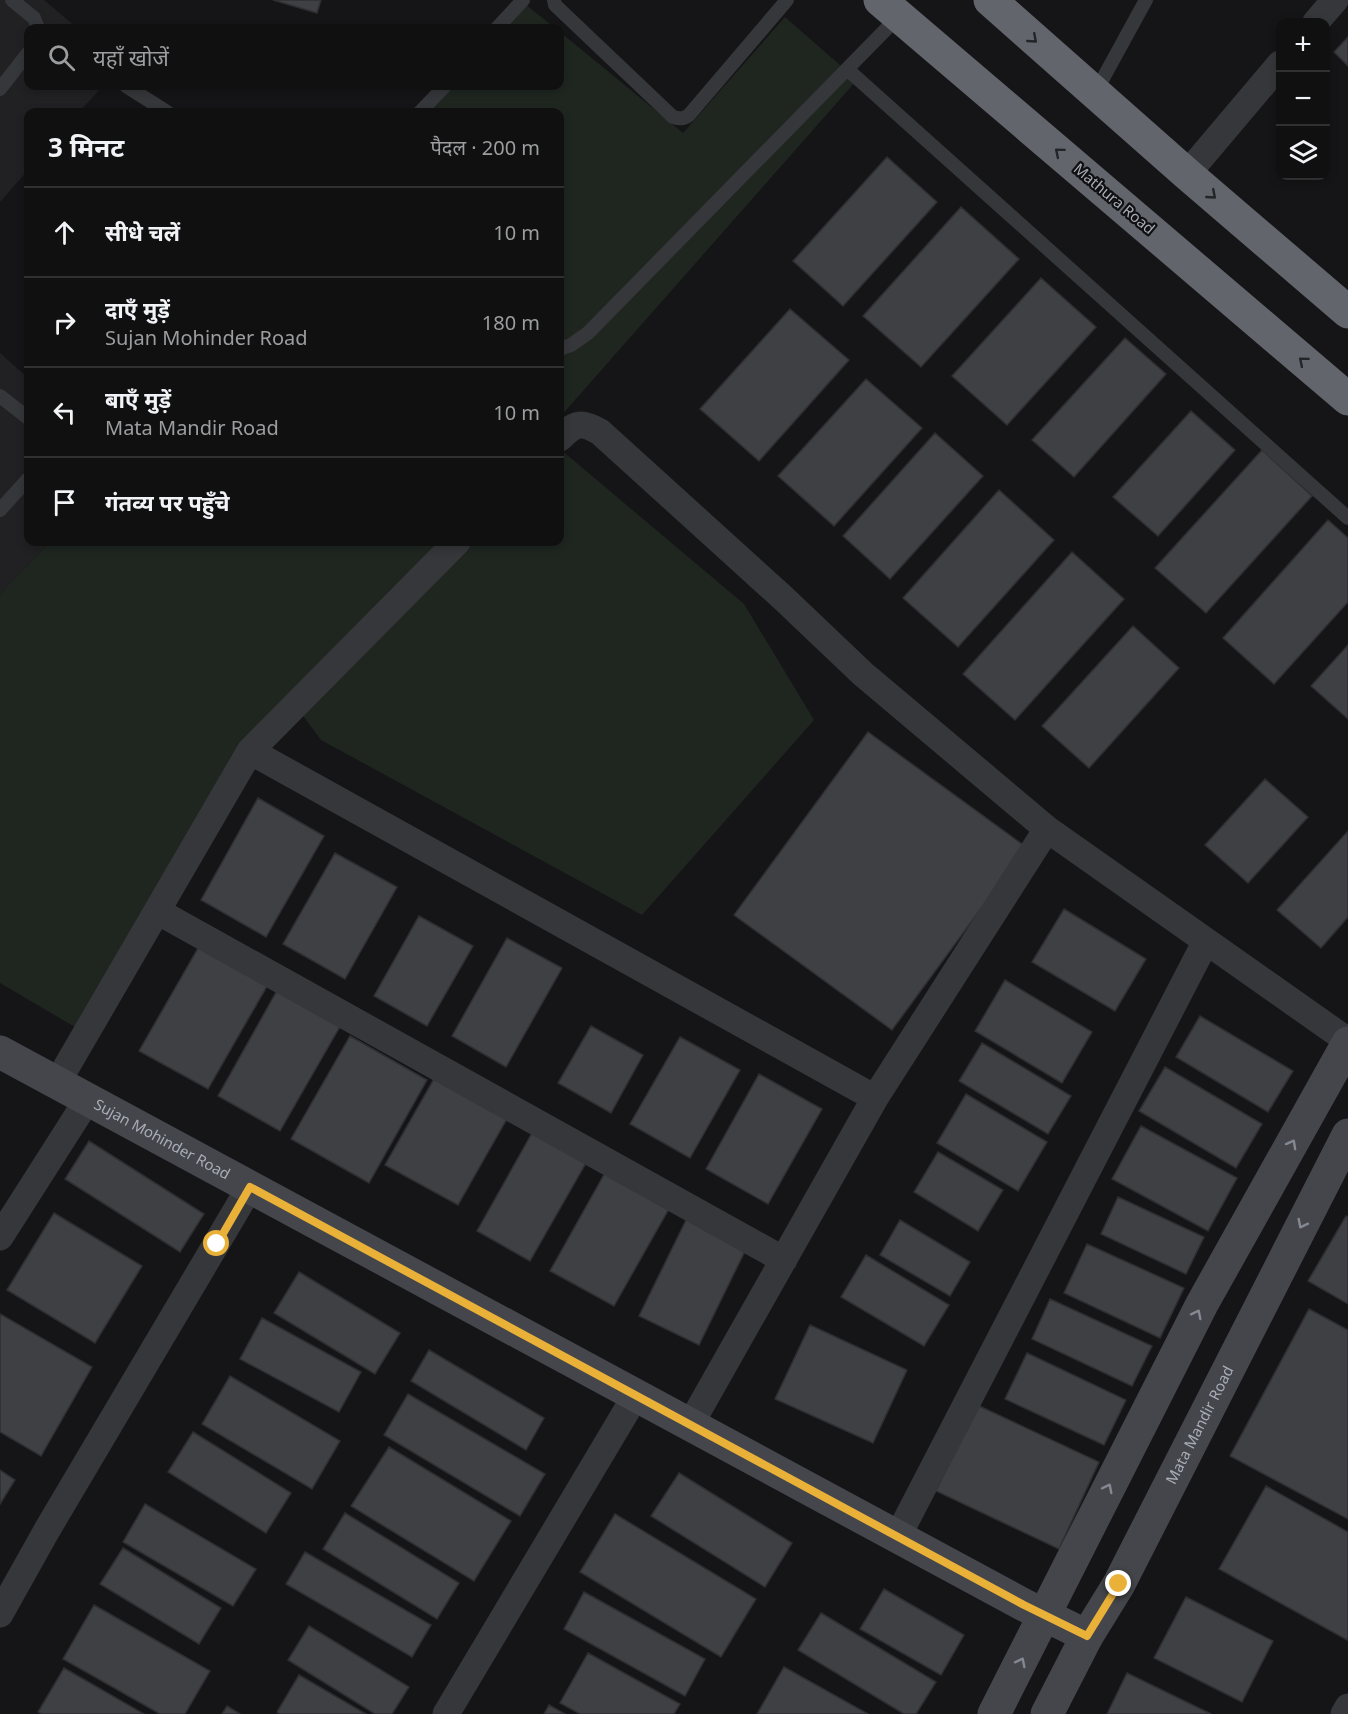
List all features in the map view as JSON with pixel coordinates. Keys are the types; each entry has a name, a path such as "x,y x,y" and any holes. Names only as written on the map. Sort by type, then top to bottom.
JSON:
{"highway":[{"path":"990,0 1348,312"},
{"name":"Mathura Road","path":"889,8 1348,399"}],"street":[{"path":"1319,18 1335,0"},
{"path":"1187,174 1276,70"},
{"path":"564,434 578,424 588,425 600,432 863,674 1047,829 1348,1042 1202,1304 994,1714"},
{"path":"57,1083 250,751 453,546"},
{"path":"250,751 875,1098"},
{"path":"690,1425 875,1098 1047,829"},
{"path":"157,911 784,1260"},
{"path":"898,1536 1206,941"},
{"name":"Sujan Mohinder Road","path":"0,1052 690,1425 1087,1636"},
{"path":"0,1237 88,1099"},
{"name":"Mata Mandir Road","path":"1047,1714 1087,1636 1119,1584 1348,1135"},
{"path":"0,1614 47,1530 250,1187"},
{"path":"446,1714 636,1395"},
{"path":"1344,1714 1348,1707"}],"lane":[{"path":"12,0 34,18 36,24"},
{"path":"501,24 523,0"},
{"path":"554,0 555,5 673,117 686,118 787,0"},
{"path":"1095,93 1146,0"},
{"path":"564,348 588,333 847,69 889,8"},
{"path":"0,89 24,58"},
{"path":"847,69 1348,518"},
{"path":"132,90 162,108"},
{"path":"424,108 441,90"},
{"path":"0,396 24,415"},
{"path":"0,510 24,483"}],"shaded area":[{"path":"0,0 44,0 72,24 24,24 24,90 99,90 83,108 24,108 24,175 0,202"},
{"path":"520,0 550,24 498,24"},
{"path":"785,17 857,80 564,412 564,108 428,108 444,90 564,90 564,35 683,133"},
{"path":"0,353 24,374 24,546 46,546 0,594"},
{"path":"564,452 744,604 814,720 642,915 321,740 298,709 249,763 92,1037 0,983 0,594 46,546 564,546"}],"building":[{"path":"273,0 321,0 317,13"},
{"path":"1348,37 1348,66 1334,52"},
{"path":"887,157 937,202 843,306 793,261"},
{"path":"961,207 1019,259 921,367 863,316"},
{"path":"1041,278 1096,327 1007,425 952,376"},
{"path":"790,309 849,360 759,461 700,409"},
{"path":"1125,338 1166,374 1074,477 1032,440"},
{"path":"866,379 922,428 834,526 778,476"},
{"path":"1191,411 1235,450 1158,536 1113,497"},
{"path":"935,433 983,476 890,579 843,536"},
{"path":"1262,450 1312,496 1206,613 1155,568"},
{"path":"999,490 1054,540 958,647 903,598"},
{"path":"1328,520 1348,538 1348,602 1274,684 1223,638"},
{"path":"1072,552 1124,599 1015,720 963,674"},
{"path":"1133,626 1179,668 1089,768 1042,726"},
{"path":"1348,645 1348,719 1311,686"},
{"path":"868,732 1026,847 892,1030 734,915"},
{"path":"1265,779 1308,817 1248,883 1205,845"},
{"path":"258,798 324,836 266,937 201,900"},
{"path":"1348,831 1348,917 1321,948 1277,910"},
{"path":"335,853 397,887 345,979 283,944"},
{"path":"1064,909 1146,959 1115,1011 1032,962"},
{"path":"419,916 473,946 427,1026 374,996"},
{"path":"507,938 562,968 506,1067 452,1036"},
{"path":"201,943 270,981 208,1089 139,1051"},
{"path":"1005,980 1092,1032 1062,1083 975,1031"},
{"path":"279,987 342,1023 280,1131 218,1096"},
{"path":"1200,1016 1293,1071 1268,1112 1176,1057"},
{"path":"591,1026 643,1055 611,1113 558,1083"},
{"path":"350,1036 427,1080 369,1183 291,1139"},
{"path":"680,1037 740,1070 690,1158 630,1124"},
{"path":"982,1043 1071,1096 1048,1134 959,1081"},
{"path":"1165,1067 1262,1124 1236,1168 1139,1111"},
{"path":"439,1070 512,1110 458,1205 385,1165"},
{"path":"759,1074 822,1109 768,1204 706,1169"},
{"path":"966,1094 1047,1142 1018,1191 937,1143"},
{"path":"1141,1126 1237,1178 1208,1231 1112,1179"},
{"path":"532,1133 586,1163 530,1261 477,1231"},
{"path":"89,1141 204,1214 180,1252 65,1179"},
{"path":"938,1152 1003,1190 978,1231 914,1192"},
{"path":"606,1171 670,1207 614,1306 550,1271"},
{"path":"1118,1197 1204,1237 1186,1274 1101,1234"},
{"path":"54,1213 142,1266 95,1343 7,1290"},
{"path":"688,1216 748,1245 699,1345 639,1316"},
{"path":"1346,1216 1348,1217 1348,1304 1308,1281"},
{"path":"900,1220 970,1262 950,1296 880,1255"},
{"path":"1087,1244 1184,1288 1160,1338 1064,1293"},
{"path":"866,1255 949,1305 924,1346 841,1297"},
{"path":"299,1272 400,1333 375,1374 274,1313"},
{"path":"1050,1299 1152,1346 1132,1386 1032,1339"},
{"path":"1309,1309 1348,1330 1348,1519 1230,1456"},
{"path":"0,1314 92,1367 41,1456 0,1432"},
{"path":"262,1318 361,1372 339,1412 240,1359"},
{"path":"810,1325 907,1370 873,1443 775,1399"},
{"path":"429,1350 544,1418 526,1450 411,1381"},
{"path":"1027,1353 1126,1400 1104,1445 1005,1399"},
{"path":"230,1376 340,1441 312,1489 202,1424"},
{"path":"408,1394 545,1474 520,1516 384,1435"},
{"path":"977,1405 1099,1462 1059,1549 936,1491"},
{"path":"193,1432 291,1493 266,1533 168,1472"},
{"path":"389,1447 511,1521 474,1581 351,1506"},
{"path":"0,1470 15,1480 0,1504"},
{"path":"679,1473 792,1543 765,1587 651,1516"},
{"path":"1266,1486 1348,1532 1347,1640 1219,1569"},
{"path":"145,1504 256,1569 233,1606 123,1542"},
{"path":"345,1513 459,1583 437,1619 323,1549"},
{"path":"615,1514 756,1599 721,1657 580,1572"},
{"path":"123,1548 221,1608 199,1644 100,1584"},
{"path":"305,1552 431,1625 412,1657 286,1584"},
{"path":"884,1589 964,1635 941,1675 860,1629"},
{"path":"584,1592 705,1659 685,1696 564,1629"},
{"path":"1186,1597 1273,1641 1242,1702 1154,1658"},
{"path":"94,1605 210,1671 185,1714 160,1714 63,1659"},
{"path":"821,1613 936,1682 916,1714 904,1714 798,1650"},
{"path":"309,1626 409,1687 392,1714 375,1714 288,1660"},
{"path":"588,1653 680,1704 674,1714 580,1714 560,1703"},
{"path":"784,1667 868,1714 757,1714"},
{"path":"64,1668 144,1714 42,1714 38,1712"},
{"path":"1127,1673 1211,1714 1107,1714"},
{"path":"299,1675 366,1714 280,1714 277,1712"},
{"path":"549,1705 565,1714 544,1714"},
{"path":"227,1706 240,1714 222,1714"}],"route":[{"path":"217,1244 250,1187 1024,1605 1087,1636 1119,1584"}]}
